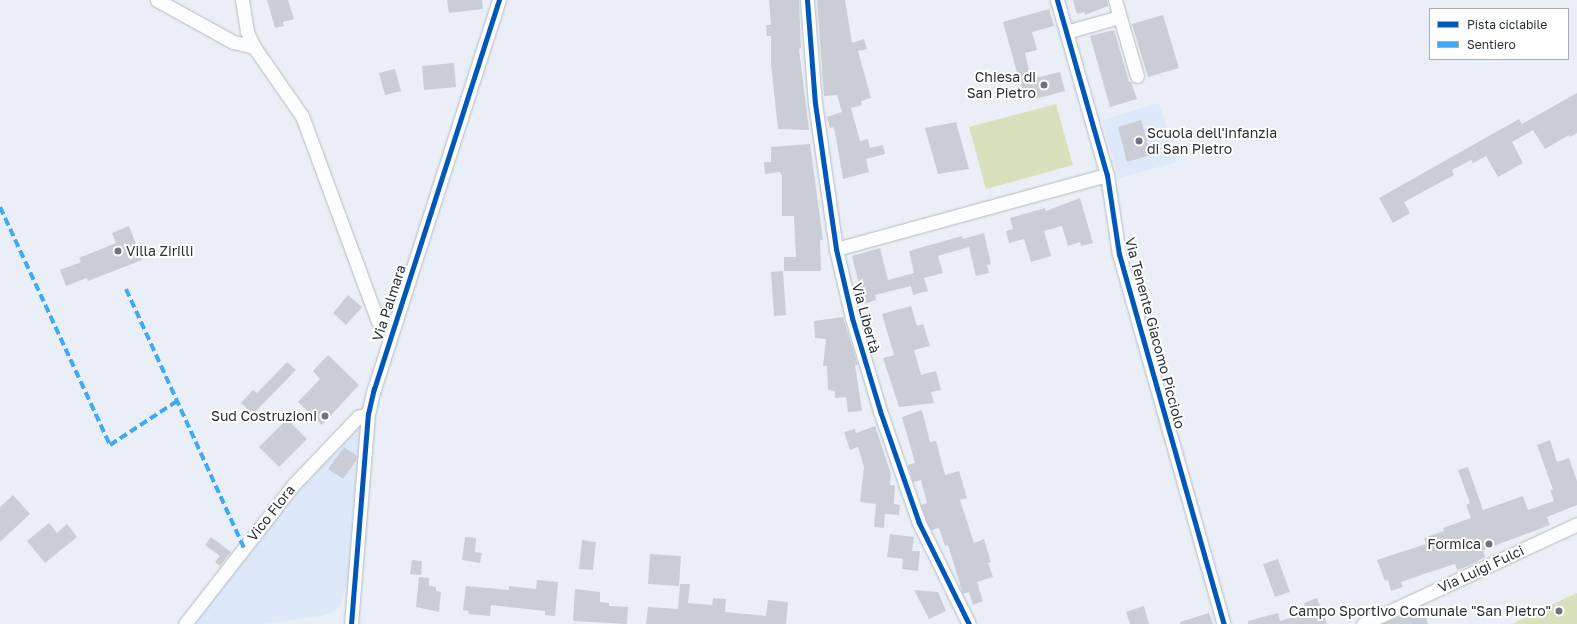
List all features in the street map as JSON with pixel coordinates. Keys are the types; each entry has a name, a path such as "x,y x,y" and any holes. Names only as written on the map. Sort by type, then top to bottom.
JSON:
{"street":[{"path":"156,0 234,42 254,47"},
{"path":"242,0 247,32 254,47 302,116 378,321 393,330"},
{"name":"Via Palmara","path":"351,624 368,414 393,330 499,0"},
{"name":"Via Libertà","path":"807,0 815,102 836,249 852,318 878,404 919,523 969,624"},
{"name":"Via Tenente Giacomo Picciolo","path":"1056,0 1107,175 1119,254 1224,624"},
{"path":"1114,0 1137,76"},
{"path":"1066,32 1120,17"},
{"path":"836,249 1107,175"},
{"name":"Vico Flora","path":"185,624 294,484 358,417 368,414"},
{"name":"Via Luigi Fulci","path":"1363,624 1577,524"}],"shaded area":[{"name":"Scuola dell'infanzia di San Pietro","path":"1159,103 1177,162 1119,178 1102,120"},
{"path":"357,425 361,426 348,582 341,605 333,612 322,616 263,624 195,624 195,618 299,486"}],"green space":[{"path":"1056,104 1073,165 986,189 969,127"},
{"name":"Campo Sportivo Comunale \"San Pietro\"","path":"1577,593 1577,624 1512,624 1568,597"}],"building":[{"path":"267,0 288,0 294,19 283,22 284,26 275,28"},
{"path":"447,0 482,0 483,9 449,13"},
{"path":"769,0 799,0 801,48 799,49 809,130 778,129 771,64 771,36 767,36 766,25 771,25"},
{"path":"817,0 845,0 852,43 864,39 867,49 858,51 871,98 861,101 862,105 851,108 860,141 868,139 870,148 883,145 885,154 866,159 869,172 843,179 835,132 833,127 830,128 827,117 842,112 837,95 824,96"},
{"path":"1073,0 1107,0 1108,6 1085,15 1084,12 1077,14"},
{"path":"1049,9 1054,26 1032,32 1037,50 1025,53 1031,79 1060,72 1065,91 1031,100 1030,97 1024,98 1003,22"},
{"path":"1163,15 1179,68 1148,77 1132,24"},
{"path":"1114,30 1129,82 1131,82 1137,99 1110,107 1090,36"},
{"path":"454,63 456,87 424,90 422,66"},
{"path":"395,69 401,91 385,95 379,73"},
{"path":"1577,93 1577,133 1570,137 1569,135 1545,149 1533,130 1512,142 1523,163 1498,177 1486,156 1473,163 1471,160 1452,170 1454,175 1404,202 1410,213 1393,223 1379,198 1519,119 1522,124"},
{"path":"1141,120 1151,155 1127,162 1118,127"},
{"path":"956,122 969,169 938,174 925,128"},
{"path":"810,144 823,240 820,240 821,271 784,271 784,257 796,257 794,216 782,216 782,176 780,172 765,174 764,162 771,162 771,147"},
{"path":"1080,198 1093,243 1081,246 1080,242 1068,246 1062,226 1044,231 1051,256 1031,262 1024,239 1009,243 1006,231 1013,229 1010,218 1045,208 1046,211"},
{"name":"Villa Zirilli","path":"129,226 142,260 88,281 87,278 66,286 60,270 81,262 79,258 116,243 112,233"},
{"path":"984,233 991,264 987,265 989,273 976,276 969,247 938,256 943,273 924,278 928,291 913,295 911,286 875,295 876,300 864,304 852,256 880,248 888,280 914,273 909,251 962,236 963,239"},
{"path":"783,271 786,315 774,316 771,272"},
{"path":"348,295 362,307 346,325 333,313"},
{"path":"911,306 917,326 923,324 930,346 914,350 921,375 936,371 941,390 931,392 934,403 899,407 883,358 894,355 882,314"},
{"path":"843,317 858,365 855,365 862,411 848,412 846,397 835,398 835,391 828,390 827,366 823,366 826,339 815,338 814,321"},
{"path":"328,355 359,385 322,425 298,402 320,379 313,371"},
{"path":"287,362 296,370 253,414 241,403 253,390 257,393"},
{"path":"922,410 930,442 936,441 945,475 959,471 967,498 960,500 974,543 984,539 991,562 988,563 993,577 977,582 983,601 973,605 969,592 963,594 948,545 945,546 939,528 931,530 926,520 921,505 927,503 921,480 913,482 908,465 915,463 902,417"},
{"path":"287,419 307,439 279,467 259,447"},
{"path":"875,426 891,474 890,485 895,485 894,504 900,505 899,515 885,514 884,528 874,527 876,504 860,502 864,467 858,447 850,450 844,432 855,429 856,433"},
{"path":"1550,440 1557,462 1569,458 1577,481 1577,505 1547,517 1550,525 1483,550 1485,557 1468,566 1457,570 1455,564 1424,574 1401,582 1403,587 1391,591 1388,580 1385,581 1377,560 1426,544 1424,538 1444,531 1443,528 1471,518 1466,505 1470,503 1458,470 1468,467 1483,510 1523,496 1528,510 1554,501 1550,490 1553,490 1537,445"},
{"path":"344,447 357,456 356,461 343,479 328,469"},
{"path":"13,495 30,514 0,542 0,507"},
{"path":"49,523 57,533 67,524 77,537 45,563 27,541"},
{"path":"890,534 914,537 912,551 920,551 918,571 902,569 903,559 887,557"},
{"path":"211,537 231,552 220,566 215,562 220,556 205,545"},
{"path":"465,537 476,538 475,552 482,553 480,563 462,560"},
{"path":"582,540 596,542 593,570 579,569"},
{"path":"650,554 681,556 679,586 648,584"},
{"path":"1278,559 1290,592 1275,597 1263,564"},
{"path":"412,560 422,561 421,575 410,574"},
{"path":"419,577 429,578 429,586 436,587 436,591 441,592 439,612 416,607"},
{"path":"537,580 558,582 555,616 545,615 545,611 491,605 490,616 468,614 469,611 463,610 466,586 509,590 509,586 536,589"},
{"path":"680,584 690,584 688,603 712,605 713,598 726,599 725,612 766,616 768,600 788,602 786,624 646,624 648,607 678,609"},
{"path":"575,589 600,592 600,602 609,603 609,606 628,607 627,624 573,621"},
{"path":"914,590 938,592 946,611 929,619"},
{"path":"1317,598 1327,624 1248,624 1248,621 1278,613 1280,621 1307,613 1304,603"},
{"path":"1423,605 1428,624 1382,624 1411,612"},
{"path":"1144,606 1149,624 1130,624 1126,612"},
{"path":"1209,613 1213,624 1180,624 1180,622"}],"marked path":[{"path":"0,207 110,445 177,401"},
{"path":"126,289 244,548"}],"cycle path":[{"path":"351,624 368,414 374,389 499,0"},
{"path":"807,0 815,103 836,249 852,318 880,411 919,523 969,624"},
{"path":"1057,0 1107,175 1119,254 1224,624"}],"place":[{"name":"Chiesa di San Pietro","path":"1044,85"},
{"name":"Scuola dell'infanzia di San Pietro","path":"1139,141"},
{"name":"Villa Zirilli","path":"118,251"},
{"name":"Sud Costruzioni","path":"325,416"},
{"name":"Formica","path":"1489,544"},
{"name":"Campo Sportivo Comunale \"San Pietro\"","path":"1559,611"}]}
